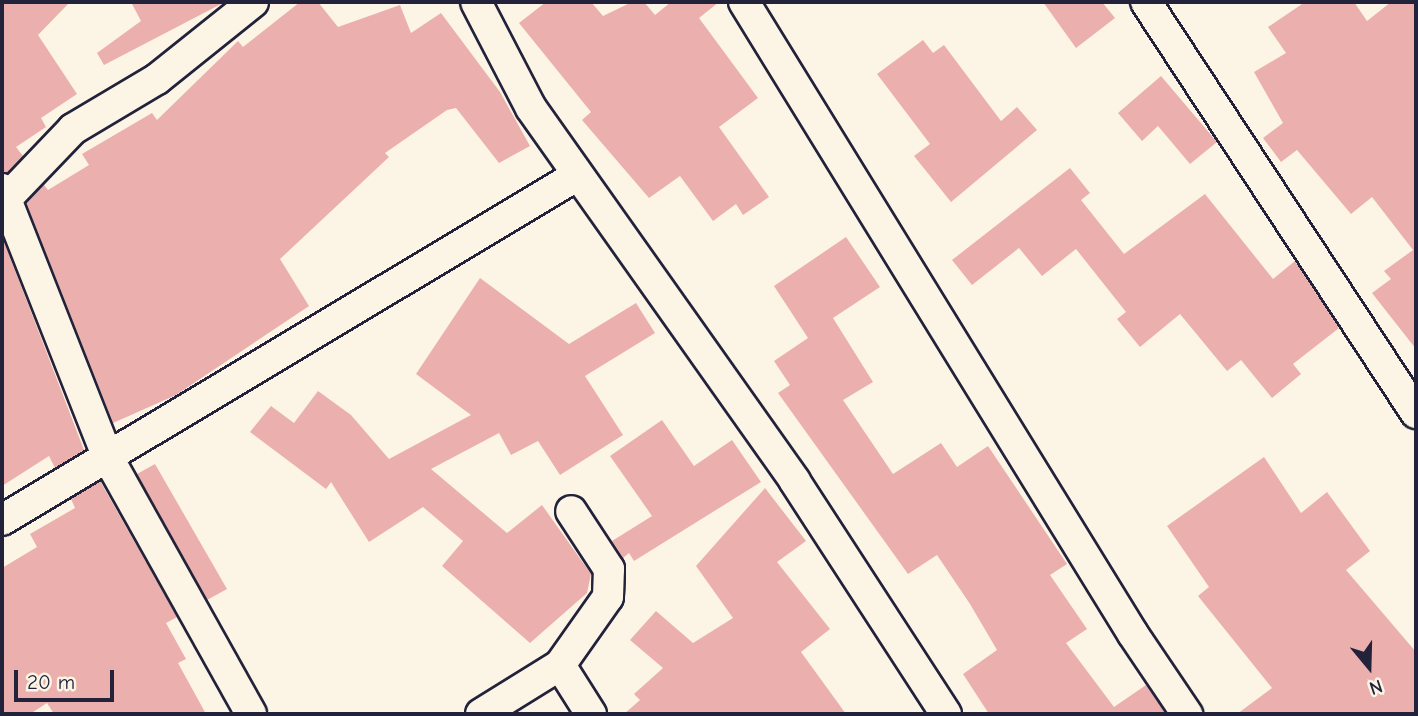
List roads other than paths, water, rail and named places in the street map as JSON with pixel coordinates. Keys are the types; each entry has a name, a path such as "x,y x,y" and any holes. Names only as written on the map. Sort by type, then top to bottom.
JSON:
{"street":[{"path":"251,714 107,456 5,193 73,129 157,79 253,2"},
{"path":"477,2 531,108 576,176 794,480 946,714"},
{"path":"744,2 1132,634 1187,714"},
{"path":"1146,2 1416,413"},
{"path":"2,520 576,176"},
{"path":"481,714 561,664 608,597 609,569 571,511"},
{"path":"561,664 591,714"}]}
